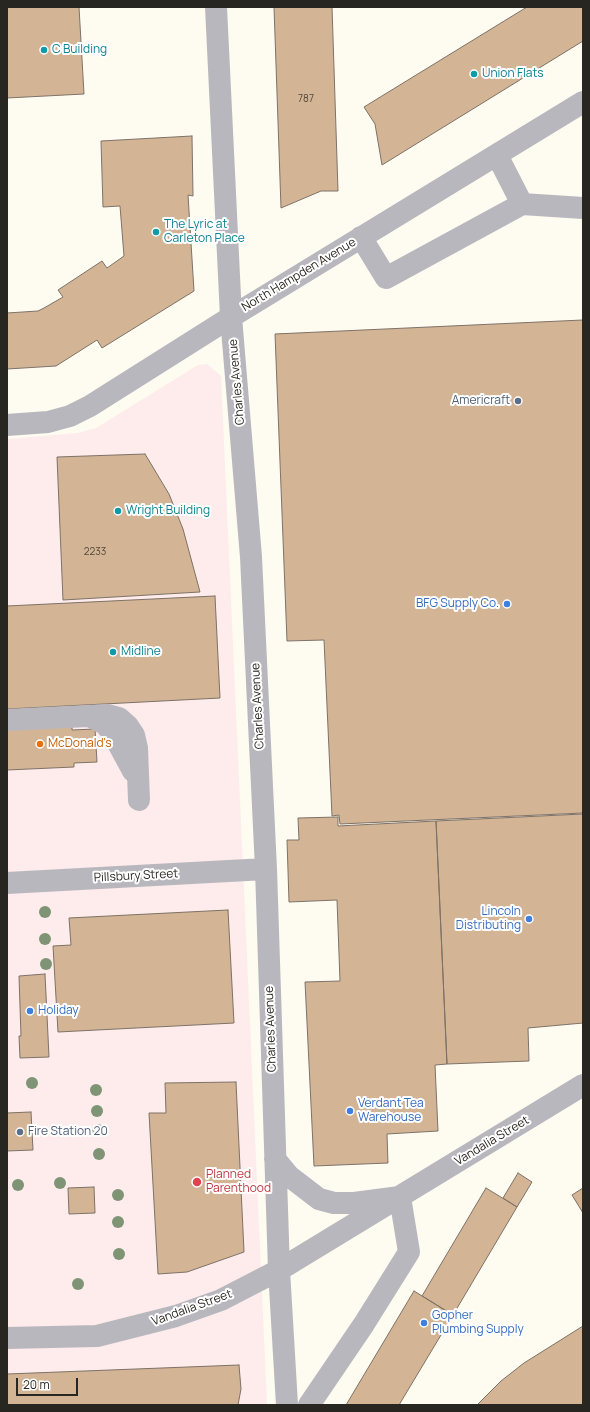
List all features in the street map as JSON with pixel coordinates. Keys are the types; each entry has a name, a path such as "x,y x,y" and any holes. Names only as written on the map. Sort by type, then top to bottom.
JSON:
{"street":[{"name":"Charles Avenue","path":"216,7 231,317 251,557 266,869 279,1270 287,1405"},
{"name":"North Hampden Avenue","path":"7,425 48,422 70,416 90,406 231,317 583,102"},
{"path":"497,154 522,204"},
{"path":"361,237 386,278 522,204 583,208"},
{"path":"7,720 108,715 118,718 128,726 134,735 137,748 139,792"},
{"name":"Pillsbury Street","path":"7,883 266,869"},
{"name":"Vandalia Street","path":"7,1338 97,1336 176,1316 221,1300 279,1270 583,1085"},
{"name":"Vandalia Street","path":"275,1159 289,1176 319,1199 334,1203 354,1203 400,1197"},
{"path":"309,1405 364,1324 409,1252 400,1197"}],"shaded area":[{"path":"207,364 221,376 267,1405 7,1405 7,439 78,433 96,428 198,365"}],"building":[{"name":"C Building","path":"7,7 79,7 84,94 7,98"},
{"path":"274,7 332,7 338,191 321,191 281,208"},
{"name":"Union Flats","path":"527,7 583,7 583,41 382,165 375,124 364,107"},
{"name":"The Lyric at Carleton Place","path":"192,136 193,196 188,195 194,291 102,348 97,340 56,366 7,369 7,313 38,311 63,297 58,290 102,261 107,268 124,256 120,206 103,207 101,141"},
{"path":"583,320 583,813 340,824 339,815 332,816 324,640 287,641 275,334"},
{"name":"Wright Building","path":"145,454 169,494 183,529 200,592 63,600 57,457"},
{"name":"Midline","path":"215,596 220,698 7,709 7,606"},
{"path":"72,726 72,730 95,729 97,762 74,763 74,767 7,770 7,729"},
{"path":"583,814 583,1023 528,1028 529,1061 447,1064 436,821"},
{"path":"338,817 338,826 436,821 447,1064 435,1065 438,1131 387,1134 388,1163 314,1166 305,982 340,981 337,900 289,902 287,840 299,840 298,818"},
{"path":"228,910 234,1023 58,1032 53,946 71,945 69,918"},
{"path":"45,974 49,1057 20,1058 19,1036 21,1036 19,976"},
{"name":"Planned Parenthood","path":"236,1082 244,1252 187,1272 158,1274 149,1113 166,1113 165,1083"},
{"name":"Fire Station 20","path":"31,1112 33,1150 7,1151 7,1113"},
{"path":"518,1173 532,1182 517,1207 503,1198"},
{"path":"94,1187 95,1213 69,1214 68,1188"},
{"path":"486,1188 517,1207 453,1315 422,1296"},
{"path":"583,1188 583,1213 572,1195"},
{"path":"414,1291 453,1315 399,1405 346,1405"},
{"path":"583,1326 583,1405 477,1405 501,1381 524,1363"},
{"path":"239,1365 241,1389 238,1405 7,1405 7,1374"}],"place":[{"name":"C Building","path":"44,50"},
{"name":"Union Flats","path":"474,74"},
{"name":"The Lyric at Carleton Place","path":"156,232"},
{"name":"Americraft","path":"518,401"},
{"name":"Wright Building","path":"118,511"},
{"name":"BFG Supply Co.","path":"507,604"},
{"name":"Midline","path":"113,652"},
{"name":"McDonald's","path":"40,744"},
{"name":"Lincoln Distributing","path":"529,919"},
{"name":"Holiday","path":"30,1011"},
{"name":"Verdant Tea Warehouse","path":"350,1111"},
{"name":"Fire Station 20","path":"20,1132"},
{"name":"Planned Parenthood","path":"197,1182"},
{"name":"Gopher Plumbing Supply","path":"424,1323"}]}
